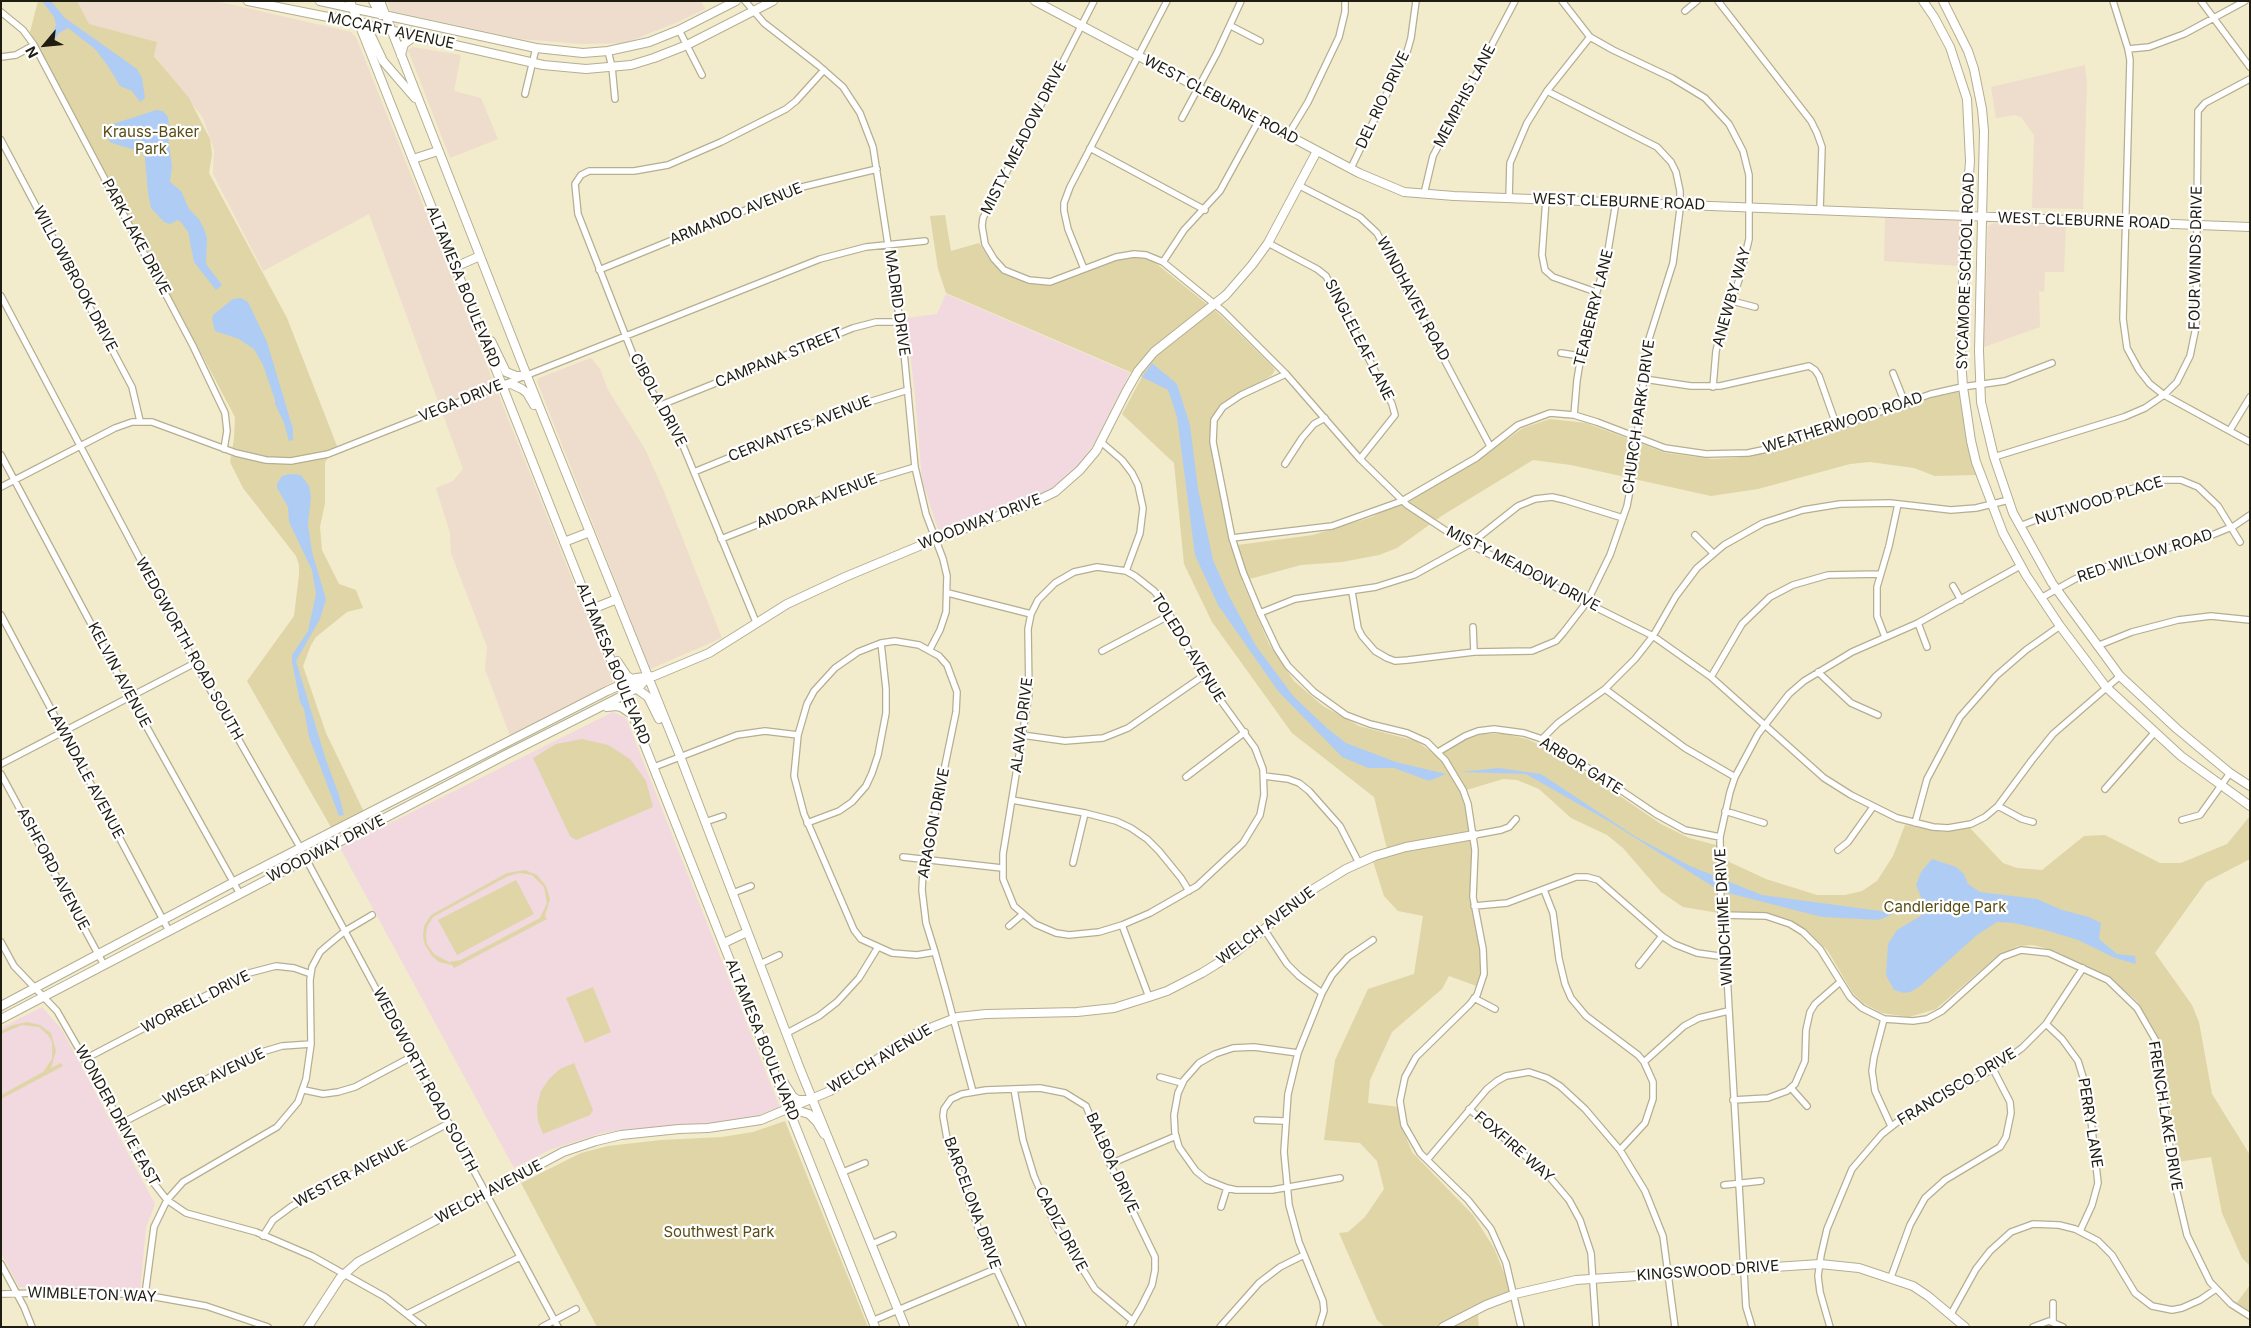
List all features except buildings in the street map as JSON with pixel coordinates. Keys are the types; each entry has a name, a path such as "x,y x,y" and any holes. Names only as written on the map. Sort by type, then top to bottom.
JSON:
{"main road":[{"name":"MCCART AVENUE","path":"248,1 362,24 533,63 570,68 612,67 639,63 687,45 773,1"},
{"name":"MCCART AVENUE","path":"320,1 351,5 382,14 536,48 583,53 636,47 679,30 736,1"},
{"path":"374,1 382,14"},
{"path":"380,1 382,14"},
{"name":"WEST CLEBURNE ROAD","path":"1035,1 1317,151 1381,184 1404,192 1509,198 2250,227"},
{"name":"SYCAMORE SCHOOL ROAD","path":"1923,1 1934,17 1950,48 1967,99 1970,161 1964,245 1961,359 1971,441 1991,505 2020,566 2060,626 2106,687 2192,764 2250,806"},
{"name":"SYCAMORE SCHOOL ROAD","path":"1943,1 1965,43 1974,68 1979,91 1984,131 1980,402 1994,457 2009,500 2020,526 2056,589 2120,676 2142,698 2230,773 2250,786"},
{"name":"ALTAMESA BOULEVARD","path":"351,5 362,24 413,160 874,1324"},
{"name":"ALTAMESA BOULEVARD","path":"382,14 391,31 617,599 643,682 672,736 747,932 905,1327"},
{"path":"362,24 383,61 419,103"},
{"path":"401,56 404,44 415,36"},
{"path":"413,160 438,151"},
{"name":"WOODWAY DRIVE","path":"1,1020 306,859 570,724 643,682 709,653 756,622 801,597 936,539 1028,505 1052,494 1080,470 1101,442 1138,371 1154,352 1226,295 1268,243 1317,151"},
{"path":"455,266 480,256"},
{"path":"483,337 491,341 506,372 516,376 527,376"},
{"path":"503,384 511,384 527,393 542,423 549,430"},
{"path":"564,542 590,532"},
{"path":"592,609 617,599"},
{"path":"601,633 607,640 622,671 633,679"},
{"name":"WOODWAY DRIVE","path":"1,1006 234,882 316,842 564,712 633,679 643,682"},
{"path":"621,684 643,682 665,731 672,736"},
{"path":"593,711 616,706 627,710 634,717"},
{"path":"564,712 570,724"},
{"name":"WELCH AVENUE","path":"308,1327 333,1288 345,1273 358,1262 563,1152 621,1135 708,1128 761,1120 813,1099 851,1078 915,1034 954,1019 986,1014 1077,1012 1114,1008 1167,991 1202,973 1236,952 1312,890 1359,863 1406,847 1474,834"},
{"path":"306,859 307,852 316,842"},
{"path":"297,864 301,860 301,849"},
{"path":"724,944 747,932"},
{"path":"774,1070 793,1097 805,1101 813,1099"},
{"path":"790,1109 800,1110 809,1114 817,1122 834,1150"},
{"name":"KINGSWOOD DRIVE","path":"1443,1327 1486,1305 1515,1294 1550,1285 1593,1279 1820,1264 1852,1267 1891,1277 1913,1286 1951,1314 1965,1327"}],"street":[{"name":"MADRID DRIVE","path":"745,1 752,12 843,87 860,113 873,147 900,322 916,467 926,514 936,539 946,576 948,593 944,622 930,649"},
{"name":"MISTY MEADOW DRIVE","path":"1094,1 983,218 982,226 985,244 994,260 1004,270 1018,277 1050,282 1116,257 1134,254 1146,255 1163,262 1215,304 1286,374 1360,459 1402,501 1442,529 1653,636 1711,677 1790,750 1824,778 1873,807 1915,822 1948,828 1964,826 1985,817 1998,806 2053,734 2120,676"},
{"path":"1084,269 1068,229 1064,211 1070,187 1167,1"},
{"path":"1182,118 1231,26 1241,1"},
{"path":"1288,135 1308,102 1338,37 1345,12 1345,1"},
{"name":"DEL RIO DRIVE","path":"1351,168 1407,52 1416,13 1416,1"},
{"name":"MEMPHIS LANE","path":"1424,194 1433,156 1515,1"},
{"path":"1509,198 1508,178 1513,153 1527,123 1547,91 1590,37 1562,1"},
{"path":"1685,11 1697,1"},
{"path":"1718,1 1806,114 1817,133 1822,148 1820,210"},
{"path":"2113,1 2128,49 2130,72 2124,335 2132,358 2150,384 2164,395 2250,442"},
{"path":"2201,1 2250,67"},
{"path":"2128,49 2157,45 2246,1"},
{"name":"PARK LAKE DRIVE","path":"1,12 23,30 34,45 194,346 218,397 227,422 224,449"},
{"path":"1231,26 1260,41"},
{"path":"679,30 702,75"},
{"name":"ANEWBY WAY","path":"1590,37 1672,78 1705,98 1717,109 1737,137 1743,151 1748,175 1750,207 1746,256 1716,351 1713,386"},
{"path":"1,57 16,55 34,45"},
{"path":"525,94 536,48"},
{"path":"608,51 612,67 615,99"},
{"name":"CIBOLA DRIVE","path":"756,622 679,436 639,370 599,270 576,204 575,184 581,175 589,171 634,171 681,160 782,112 796,101 824,70"},
{"name":"FOUR WINDS DRIVE","path":"1994,457 2116,421 2145,408 2164,395 2177,382 2194,345 2196,327 2198,111 2205,103 2250,79"},
{"name":"CHURCH PARK DRIVE","path":"1352,592 1358,628 1362,636 1375,651 1395,661 1474,652 1532,651 1549,644 1563,633 1587,602 1610,555 1623,518 1632,480 1648,342 1673,263 1680,191 1676,172 1671,162 1657,147 1547,91"},
{"path":"1163,262 1184,230 1205,210 1220,191 1259,120"},
{"name":"WILLOWBROOK DRIVE","path":"1,140 132,387 140,421"},
{"path":"1090,148 1205,210"},
{"name":"ARMANDO AVENUE","path":"599,270 802,187 877,169"},
{"name":"WINDHAVEN ROAD","path":"1300,186 1360,217 1377,233 1490,446"},
{"path":"1546,199 1543,265 1553,277 1596,292"},
{"name":"TEABERRY LANE","path":"1574,415 1581,356 1596,292 1608,257 1616,202"},
{"name":"VEGA DRIVE","path":"1,488 115,428 140,421 167,427 224,449 266,460 310,458 337,450 527,376 820,259 853,249 925,241"},
{"name":"SINGLELEAF LANE","path":"1268,243 1317,269 1326,276 1392,404 1395,415 1360,459"},
{"name":"WEDGWORTH ROAD SOUTH","path":"1,296 195,663 301,849"},
{"path":"1732,301 1755,307"},
{"name":"CAMPANA STREET","path":"661,405 853,328 876,322 900,322"},
{"path":"1561,353 1581,356"},
{"name":"WEATHERWOOD ROAD","path":"1232,538 1332,526 1402,501 1476,458 1518,425 1537,416 1559,413 1574,415 1637,437 1649,444 1665,448 1706,454 1730,454 1767,449 1931,394 2005,381 2052,363"},
{"path":"1644,379 1691,386 1713,386 1740,383 1809,366 1819,376 1836,427"},
{"path":"1893,373 1905,403"},
{"path":"1286,374 1241,395 1224,408 1214,420 1214,442 1232,538 1243,572 1260,613 1277,649 1288,666 1331,705 1358,721 1419,738 1438,752 1463,790 1474,834 1474,906 1485,963 1481,986 1474,998 1416,1058 1402,1088 1400,1101 1404,1125 1420,1153 1468,1200 1491,1229 1506,1263 1522,1327"},
{"name":"CERVANTES AVENUE","path":"694,472 853,407 908,390"},
{"path":"2230,430 2250,397"},
{"path":"1285,464 1314,424 1325,418"},
{"path":"1101,442 1122,460 1132,473 1138,485 1143,508 1140,533 1126,571"},
{"name":"KELVIN AVENUE","path":"1,455 130,697 240,894"},
{"name":"ANDORA AVENUE","path":"721,539 872,479 916,467"},
{"name":"NUTWOOD PLACE","path":"2020,526 2061,510 2169,479 2180,480 2198,487 2218,506 2240,542"},
{"path":"1260,613 1310,596 1352,592 1376,587 1414,575 1470,544 1518,506 1535,499 1558,499 1623,518"},
{"path":"1542,739 1558,722 1605,689 1620,675 1653,636 1676,596 1689,578 1713,553 1747,532 1780,516 1840,504 1898,504 1951,510 1991,505 2009,500"},
{"path":"1885,637 1880,628 1876,603 1880,574 1889,546 1898,504"},
{"name":"RED WILLOW ROAD","path":"2041,598 2102,568 2192,542 2231,527 2250,515"},
{"path":"1695,534 1713,553"},
{"name":"ALAVA DRIVE","path":"1122,925 1099,932 1069,935 1034,924 1014,906 1005,888 1002,868 1029,694 1028,629 1032,614 1038,600 1046,591 1074,572 1098,566 1126,571"},
{"name":"WINDCHIME DRIVE","path":"1752,1327 1746,1307 1726,957 1721,915 1720,838 1735,777 1758,734 1789,694 1818,672 1852,652 1918,623 2020,566"},
{"name":"TOLEDO AVENUE","path":"1122,925 1150,913 1189,891 1208,876 1243,843 1260,815 1264,795 1264,776 1255,748 1203,676 1170,615 1154,591 1126,571"},
{"path":"1711,677 1742,624 1760,605 1776,593 1793,585 1828,576 1880,574"},
{"path":"1952,586 1961,600"},
{"path":"948,593 1032,614"},
{"name":"LAWNDALE AVENUE","path":"1,615 169,931"},
{"path":"1102,651 1170,615"},
{"path":"2097,646 2132,632 2178,620 2211,616 2250,620"},
{"path":"1918,623 1927,647"},
{"path":"1915,822 1927,779 1960,717 1996,676 2026,650 2060,626"},
{"path":"1473,627 1474,652"},
{"path":"930,649 907,641 881,643 848,658 822,682 807,704 798,735 794,776 807,823 848,921 861,938 878,947 901,955 934,952"},
{"path":"807,823 839,811 852,802 866,786 872,773 878,755 886,713 886,689 881,643"},
{"name":"ARAGON DRIVE","path":"930,649 947,665 955,681 958,701 926,860 922,904 973,1092"},
{"path":"1,764 195,663"},
{"path":"1818,672 1851,703 1878,715"},
{"path":"1022,735 1079,741 1115,734 1152,712 1203,676"},
{"path":"1605,689 1684,748 1735,777"},
{"name":"ARBOR GATE","path":"1438,752 1465,736 1494,728 1524,733 1542,739 1656,814 1685,830 1720,838"},
{"path":"654,767 718,741 752,732 779,731 798,735"},
{"path":"1186,777 1245,732"},
{"path":"2105,789 2156,732"},
{"path":"2182,820 2200,815 2230,773"},
{"name":"ASHFORD AVENUE","path":"1,774 104,965"},
{"path":"1264,776 1288,778 1309,791 1340,826 1359,863"},
{"path":"1012,800 1085,813 1116,821 1131,828 1147,839 1171,865 1189,891"},
{"path":"1998,806 2022,819 2032,822"},
{"path":"1838,850 1848,842 1873,807"},
{"path":"1725,812 1764,823"},
{"path":"1073,863 1085,813"},
{"path":"705,822 723,816"},
{"path":"1474,834 1501,830 1509,827 1516,820"},
{"path":"903,857 1002,868"},
{"name":"WEDGWORTH ROAD SOUTH","path":"306,859 414,1056 558,1327"},
{"path":"1474,906 1507,903 1576,877 1587,877 1598,880 1662,936 1674,944 1697,953 1726,957"},
{"path":"733,894 751,886"},
{"path":"1544,890 1552,913 1565,984 1571,998 1586,1016 1629,1047 1644,1062 1653,1082 1652,1105 1645,1123 1620,1150"},
{"path":"1009,926 1023,914"},
{"path":"145,1295 154,1226 167,1200 183,1182 277,1127 298,1102 304,1090 311,1044 312,967 320,952 345,931 372,915"},
{"name":"FRENCH LAKE DRIVE","path":"1721,915 1766,916 1790,924 1816,945 1839,982 1857,1004 1884,1019 1913,1021 1927,1019 1942,1011 2002,958 2015,952 2029,950 2044,952 2108,980 2125,995 2145,1018 2156,1041 2174,1180 2182,1220 2204,1272 2216,1289 2231,1304 2250,1316"},
{"path":"1122,925 1149,997"},
{"path":"1264,929 1287,964 1322,993"},
{"path":"1639,965 1662,936"},
{"path":"1319,1327 1324,1311 1323,1301 1304,1255 1289,1204 1284,1152 1284,1121 1289,1086 1298,1053 1322,993 1339,965 1348,956 1373,940"},
{"name":"WONDER DRIVE EAST","path":"1,942 14,966 57,1011 149,1177 167,1200 186,1213 264,1236 312,1256 385,1297 423,1327"},
{"path":"787,1033 819,1016 837,1002 859,978 878,947"},
{"name":"ALTAMESA BOULEVARD","path":"760,964 779,955"},
{"name":"WORRELL DRIVE","path":"85,1059 249,973 276,966 294,968 311,974"},
{"name":"FRANCISCO DRIVE","path":"1830,1327 1820,1292 1820,1264 1827,1228 1844,1184 1862,1156 1891,1126 1922,1105 1993,1069 2022,1048 2046,1024 2083,968"},
{"path":"1733,1100 1768,1098 1791,1088 1798,1079 1805,1061 1806,1030 1810,1012 1815,1004 1839,982"},
{"path":"1474,998 1495,1009"},
{"path":"1644,1062 1684,1026 1699,1018 1728,1011"},
{"path":"1884,1019 1872,1071 1875,1091 1891,1126"},
{"name":"PERRY LANE","path":"2046,1024 2062,1039 2078,1061 2088,1093 2098,1183 2092,1205 2080,1231"},
{"name":"WISER AVENUE","path":"120,1124 255,1054 282,1046 311,1044"},
{"path":"1298,1053 1254,1047 1233,1048 1215,1054 1199,1063 1182,1083 1175,1105 1176,1136 1179,1147 1196,1171 1207,1180 1227,1188 1253,1190 1287,1187 1340,1178"},
{"path":"304,1090 323,1094 347,1090 414,1056"},
{"path":"1891,1277 1910,1225 1925,1198 1945,1180 2000,1147 2006,1137 2011,1119 2010,1102 1993,1069"},
{"path":"1427,1160 1487,1089 1506,1076 1524,1073 1536,1074 1547,1078 1572,1096 1620,1150 1633,1168 1656,1216 1664,1244 1675,1327"},
{"path":"1160,1078 1182,1083"},
{"path":"1791,1088 1807,1106"},
{"name":"BALBOA DRIVE","path":"973,1092 1014,1089 1054,1090 1082,1102 1086,1106 1110,1164 1155,1257 1152,1285 1131,1324"},
{"name":"CADIZ DRIVE","path":"1014,1089 1024,1140 1034,1176 1055,1224 1095,1289 1131,1324"},
{"name":"BARCELONA DRIVE","path":"973,1092 962,1094 951,1100 944,1109 944,1123 958,1173 995,1269 1023,1327"},
{"name":"FOXFIRE WAY","path":"1470,1109 1547,1174 1569,1200 1587,1237 1592,1258 1596,1327"},
{"path":"1257,1120 1284,1121"},
{"name":"WESTER AVENUE","path":"264,1236 274,1220 292,1206 449,1123"},
{"path":"1110,1164 1176,1136"},
{"path":"843,1172 865,1163"},
{"path":"1724,1185 1762,1181"},
{"path":"1221,1207 1227,1188"},
{"path":"1951,1314 1976,1268 1990,1251 2012,1232 2033,1224 2049,1224 2080,1231 2106,1248 2135,1293 2152,1306 2172,1310 2182,1308 2200,1300 2216,1289"},
{"path":"872,1244 893,1235"},
{"path":"1220,1327 1259,1283 1280,1267 1304,1255"},
{"path":"407,1314 520,1256"},
{"path":"1,1264 17,1293 32,1327"},
{"path":"874,1324 898,1311 995,1269"},
{"name":"WIMBLETON WAY","path":"1,1294 145,1295 206,1306 236,1314 268,1327"},
{"path":"2053,1303 2053,1322"},
{"path":"542,1327 576,1308"},
{"path":"2033,1327 2045,1322 2053,1322 2063,1327"}],"shaded area":[{"path":"77,1 216,1 351,32 356,37 613,682 510,736 485,669 487,647 451,553 450,533 436,488 453,481 463,469 369,214 263,271 213,174 214,150 203,118 154,55 157,42 88,24"},
{"path":"388,1 701,1 705,9 625,43 582,44 521,39 391,11"},
{"path":"413,47 461,55 454,91 481,98 498,139 450,158 408,50"},
{"path":"2085,65 2087,83 2083,209 2032,208 2034,135 2021,117 2014,115 1996,118 1991,87"},
{"path":"1885,217 1958,221 1962,224 1960,266 1884,261"},
{"path":"1994,223 2066,225 2064,272 2045,272 2044,292 2039,291 2040,327 1984,347 1988,226"},
{"path":"946,294 1130,373 1096,440 1082,462 1064,479 1047,492 1029,501 939,532 922,480 906,318 937,314"},
{"path":"591,358 600,369 608,390 645,449 665,494 722,638 650,669 537,381 539,378"},
{"path":"613,712 626,718 780,1108 756,1116 725,1122 629,1129 602,1133 552,1149 514,1168 340,848"},
{"path":"42,1007 62,1030 155,1204 146,1227 140,1292 19,1287 1,1253 1,1028"}],"green space":[{"name":"Krauss-Baker Park","path":"38,1 77,1 89,24 157,42 154,56 189,98 210,139 212,154 209,173 287,318 337,446 325,462 325,503 320,527 322,550 339,584 356,590 363,608 347,612 316,637 303,666 326,733 364,812 332,829 247,681 294,616 299,575 299,565 296,556 243,488 230,462 235,417 30,32"},
{"name":"Candleridge Park","path":"945,215 951,251 979,243 994,265 1026,282 1053,283 1115,258 1132,256 1153,261 1218,313 1272,366 1275,370 1272,375 1224,404 1212,427 1212,448 1230,546 1313,535 1372,517 1464,469 1523,428 1550,419 1586,423 1666,453 1713,459 1736,458 1785,448 1935,397 1959,392 1977,475 1935,476 1914,468 1870,462 1850,464 1758,489 1711,496 1571,465 1533,460 1443,515 1397,548 1379,555 1342,562 1301,565 1242,581 1269,644 1294,681 1323,706 1359,726 1416,741 1436,755 1464,739 1483,734 1505,734 1527,739 1555,752 1661,824 1689,838 1716,845 1725,860 1766,879 1817,895 1845,895 1862,891 1877,881 1893,856 1905,825 1944,832 1970,828 2003,863 2017,868 2042,870 2084,836 2105,835 2160,863 2181,863 2227,844 2250,816 2250,859 2206,882 2155,953 2192,1005 2199,1022 2212,1094 2250,1155 2250,1266 2242,1258 2222,1213 2211,1157 2177,1162 2165,1065 2156,1033 2137,1001 2107,976 2052,950 2033,945 2018,946 1995,958 1936,1009 1909,1017 1882,1013 1863,1003 1852,992 1828,951 1804,928 1777,916 1731,915 1683,907 1661,892 1623,848 1607,835 1571,818 1539,789 1517,780 1503,779 1460,792 1470,823 1472,903 1483,958 1479,987 1449,976 1442,989 1392,1032 1370,1080 1368,1103 1399,1107 1399,1120 1412,1152 1473,1215 1494,1248 1512,1293 1480,1305 1479,1327 1385,1327 1377,1320 1339,1233 1348,1232 1365,1217 1384,1189 1377,1161 1360,1143 1324,1140 1335,1060 1368,989 1414,974 1423,916 1398,911 1384,896 1371,855 1387,849 1374,797 1292,733 1212,622 1184,564 1174,463 1122,414 1142,377 946,293 938,269 930,216"},
{"path":"582,739 608,745 630,759 646,781 653,807 576,840 570,836 533,758 556,744"},
{"path":"525,870 537,875 546,886 550,899 545,916 547,919 454,968 452,965 439,962 432,956 425,945 423,936 424,926 431,915 507,873","holes":["520,873 532,875 544,887 547,903 540,918 461,960 449,962 434,954 427,944 426,936 427,927 433,917 508,876"]},
{"path":"516,880 534,914 457,955 438,920"},
{"path":"593,987 611,1032 585,1043 566,998"},
{"path":"27,1022 40,1025 51,1033 56,1051 51,1068 61,1063 63,1066 1,1099 1,1095 43,1072 52,1059 52,1042 48,1035 39,1027 22,1025 1,1034 1,1031 13,1025"},
{"path":"574,1063 593,1110 590,1115 543,1134 538,1121 537,1106 541,1091 549,1079 560,1069"},
{"name":"Southwest Park","path":"785,1121 868,1327 597,1327 521,1183 581,1153 608,1146 661,1140 722,1137 753,1132"},
{"path":"2250,1285 2250,1313 2236,1304"}],"water":[{"path":"42,1 51,1 65,18 137,69 142,78 145,98 140,102 132,91 120,86 95,49 68,28 59,33 52,44 46,46 45,43 52,35 56,25 54,17"},
{"path":"156,110 163,111 168,117 169,125 167,131 172,166 170,182 181,191 189,209 199,219 205,231 207,239 206,264 222,285 216,290 194,262 188,232 181,222 178,220 170,224 164,222 151,208 145,158 142,152 110,142 107,137 108,128 113,124"},
{"path":"241,298 248,302 267,342 293,429 293,440 289,441 263,365 254,349 239,339 215,331 213,315 233,299"},
{"path":"1152,363 1177,384 1190,425 1198,489 1213,560 1229,596 1256,646 1294,697 1346,743 1396,762 1446,774 1429,781 1394,768 1368,768 1342,757 1278,691 1218,605 1195,555 1177,417 1168,390 1142,377"},
{"path":"290,474 301,475 309,486 311,497 308,524 312,552 326,599 320,619 296,661 326,760 339,795 344,815 339,816 309,737 292,662 292,655 308,631 316,594 312,570 289,522 288,507 277,488 277,484 282,476"},
{"path":"1499,768 1541,774 1636,837 1690,866 1762,895 1895,913 1879,920 1822,917 1720,891 1610,822 1526,774 1460,772"},
{"path":"1932,859 1956,867 1964,874 1968,884 1980,892 2037,899 2062,910 2089,917 2101,923 2099,939 2117,954 2135,956 2136,964 2115,958 2078,940 2045,930 2014,923 1997,922 1977,935 1919,987 1904,993 1894,990 1886,975 1888,944 1897,930 1922,915 1922,899 1916,885 1921,872"}]}
